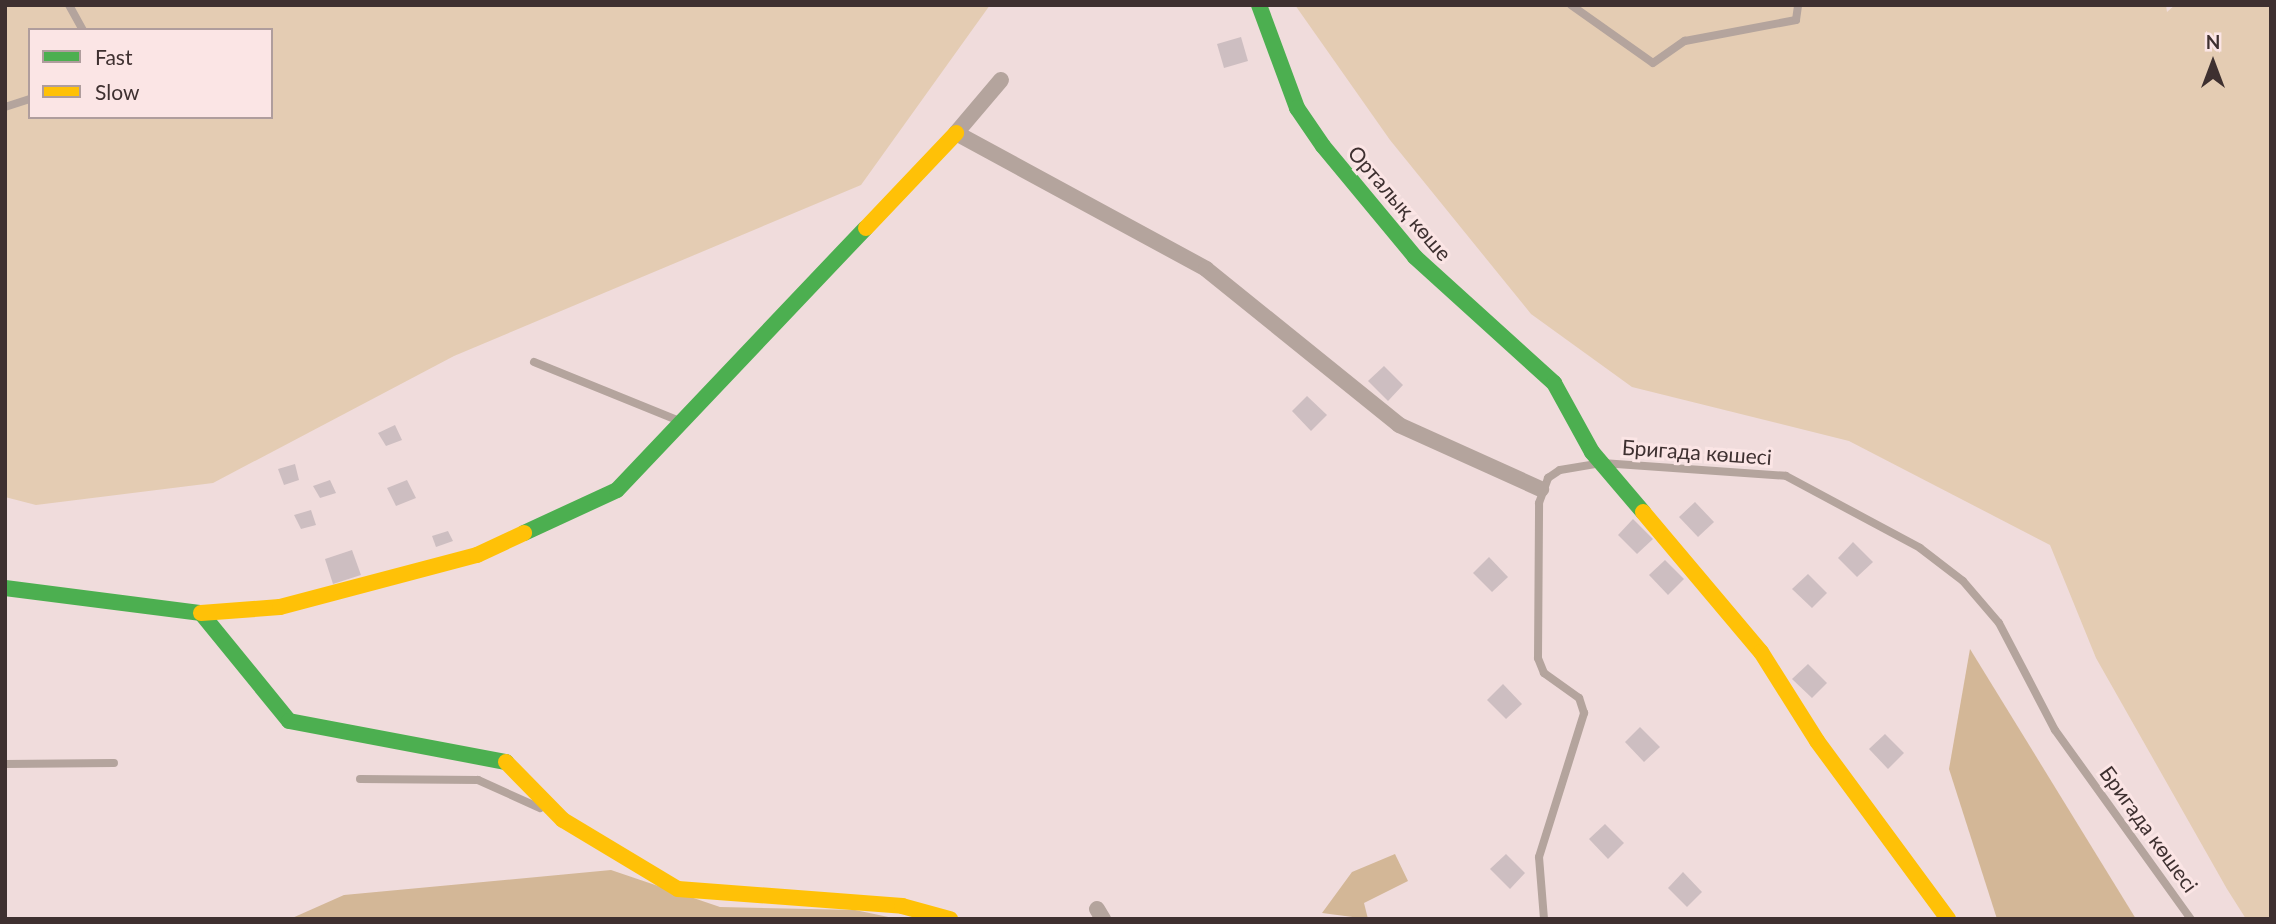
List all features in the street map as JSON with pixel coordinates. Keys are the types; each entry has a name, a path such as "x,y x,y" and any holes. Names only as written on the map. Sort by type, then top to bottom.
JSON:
{"street":[{"name":"Орталық көше","path":"1259,5 1297,108 1324,146 1415,257 1554,383 1602,463 1761,652 1817,741 1948,919"},
{"path":"5,588 201,614 280,607 477,555 617,490 956,133 1001,80"},
{"path":"956,133 1206,269 1399,425 1541,489"},
{"path":"201,614 289,721 509,763 563,820 678,889 902,906 950,919"}],"lane":[{"path":"69,5 82,28"},
{"path":"1571,5 1653,63 1685,41 1796,20 1798,5"},
{"path":"5,107 28,100"},
{"path":"534,362 682,422"},
{"name":"Бригада көшесі","path":"1541,489 1560,470 1602,463 1786,476 1920,548 1964,581 1999,623 2055,730 2191,919"},
{"path":"1541,489 1538,658 1544,673 1579,698 1584,713 1539,857 1544,919"},
{"path":"5,764 114,763"},
{"path":"360,779 478,780 563,820"}],"shaded area":[{"path":"5,5 990,5 861,185 454,356 213,483 36,505 5,497"},
{"path":"1295,5 2166,5 2167,12 2175,5 2271,5 2271,919 2246,919 2227,889 2096,658 2050,545 1849,441 1632,387 1531,314 1390,140"},
{"path":"1970,649 2136,919 1997,919 1949,769"},
{"path":"1395,854 1408,881 1364,903 1368,919 1322,913 1352,872"},
{"path":"611,870 720,907 855,910 898,919 290,919 344,895"}],"building":[{"path":"1241,37 1248,61 1224,68 1217,44"},
{"path":"1384,366 1403,385 1388,401 1368,381"},
{"path":"1307,396 1327,415 1311,431 1292,411"},
{"path":"395,425 402,440 386,446 378,433"},
{"path":"295,464 299,480 284,485 278,469"},
{"path":"330,480 336,493 320,498 313,486"},
{"path":"407,480 416,498 396,506 387,488"},
{"path":"1695,502 1714,522 1698,537 1679,517"},
{"path":"311,510 316,525 301,529 294,515"},
{"path":"1633,519 1653,539 1637,554 1618,535"},
{"path":"448,531 453,541 436,547 432,536"},
{"path":"1853,542 1873,562 1857,577 1838,558"},
{"path":"352,550 361,575 333,584 325,559"},
{"path":"1489,557 1508,577 1492,592 1473,573"},
{"path":"1665,560 1684,579 1668,595 1649,575"},
{"path":"1808,574 1827,593 1812,608 1792,589"},
{"path":"1808,664 1827,683 1812,698 1792,679"},
{"path":"1503,684 1522,704 1506,719 1487,700"},
{"path":"1640,727 1660,747 1644,762 1625,742"},
{"path":"1885,734 1904,753 1888,769 1869,749"},
{"path":"1605,824 1624,843 1608,859 1589,839"},
{"path":"1506,854 1525,873 1510,889 1490,869"},
{"path":"1683,872 1702,892 1687,907 1668,888"}],"traffic: fast":[{"path":"1259,5 1297,108 1323,146 1415,257 1554,383 1592,452 1643,512"},
{"path":"524,533 617,490 866,228"},
{"path":"5,588 201,613 289,721 506,762"}],"traffic: slow":[{"path":"866,228 956,133"},
{"path":"1643,512 1761,652 1817,741 1948,919"},
{"path":"201,613 280,607 477,555 524,533"},
{"path":"506,762 563,820 678,889 902,906 950,919"}]}
